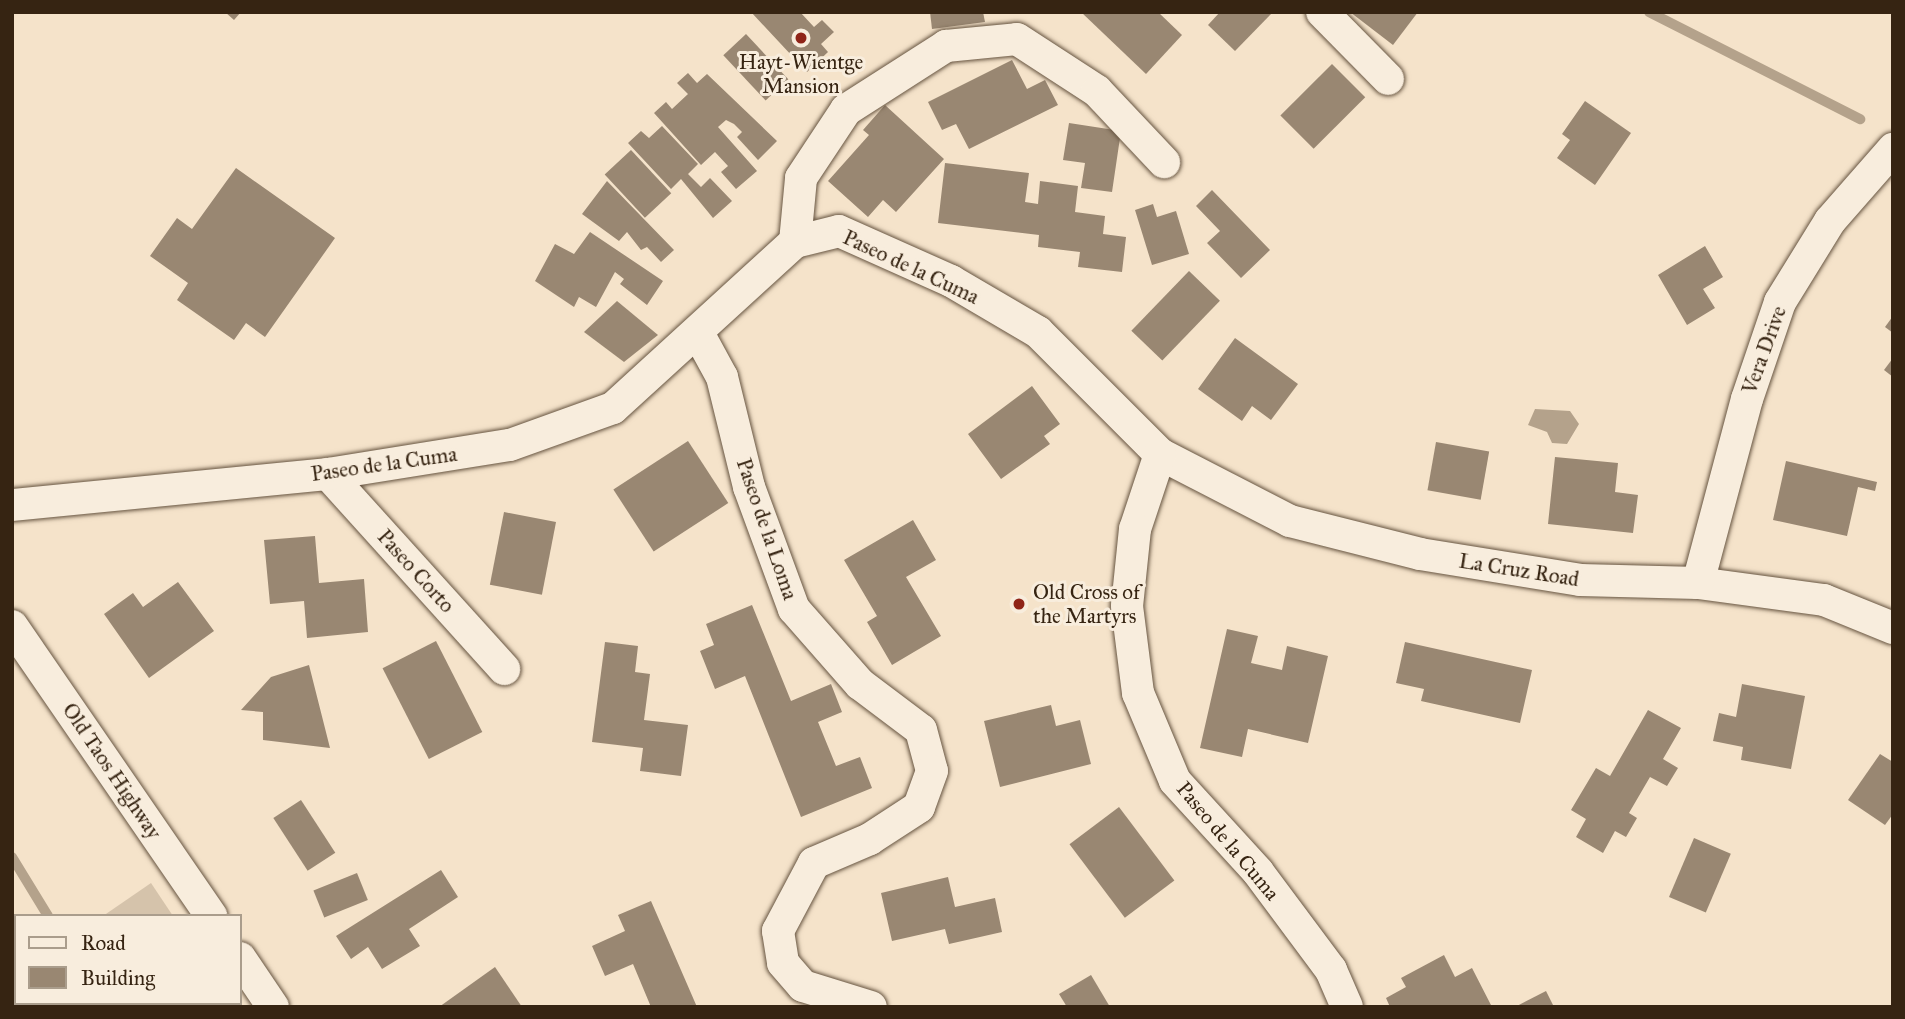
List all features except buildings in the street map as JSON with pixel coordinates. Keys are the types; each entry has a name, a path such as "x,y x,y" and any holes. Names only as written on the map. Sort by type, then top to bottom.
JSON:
{"street":[{"path":"1322,12 1388,79"},
{"path":"795,242 801,178 846,110 947,46 1017,39 1097,91 1164,162"},
{"name":"Vera Drive","path":"1698,583 1746,399 1780,302 1830,221 1893,149"},
{"name":"Paseo de la Cuma","path":"12,505 328,474 510,445 613,408 795,242 839,231 951,281 1038,332 1160,454 1135,529 1127,607 1138,693 1175,781 1258,872 1331,970 1347,1007"},
{"name":"Paseo de la Loma","path":"698,333 722,377 749,487 794,609 860,684 921,730 932,771 919,807 870,839 814,863 778,931 783,963 803,986 871,1007"},
{"name":"La Cruz Road","path":"1160,454 1290,521 1420,555 1580,580 1698,583 1824,600 1893,628"},
{"name":"Paseo Corto","path":"328,474 503,668"},
{"name":"Old Taos Highway","path":"12,626 210,914"},
{"path":"242,961 273,1007"}],"shaded area":[{"path":"1535,409 1570,411 1579,424 1567,444 1552,443 1547,432 1528,425"},
{"path":"151,883 172,914 106,914"},
{"path":"14,990 14,1005 234,1007 12,1007"}],"waterway":[{"path":"1649,12 1860,119"},
{"path":"12,857 47,914"}],"place":[{"name":"Hayt-Wientge Mansion","path":"801,38"},
{"name":"Old Cross of the Martyrs","path":"1019,604"}]}
